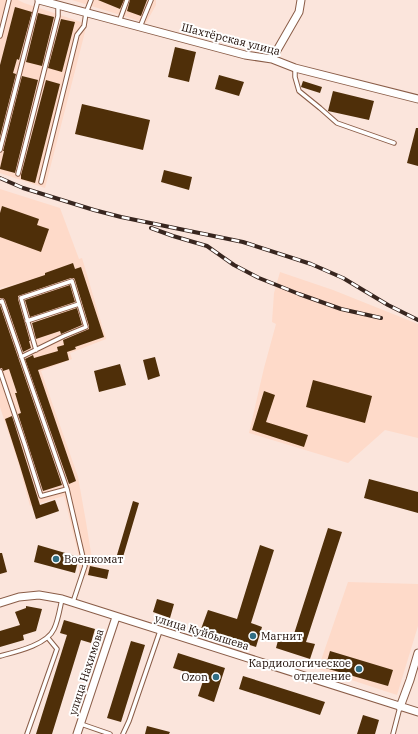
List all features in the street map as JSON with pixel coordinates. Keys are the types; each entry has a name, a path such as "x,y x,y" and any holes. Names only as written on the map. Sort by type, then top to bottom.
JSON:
{"street":[{"name":"Шахтёрская улица","path":"38,0 245,54 272,59 296,68 418,99"},
{"path":"272,59 299,12 301,0"},
{"name":"улица Куйбышева","path":"0,603 19,597 39,595 62,599 73,604 418,712"},
{"name":"улица Нахимова","path":"78,734 116,617"},
{"path":"400,707 418,653"}],"lane":[{"path":"0,36 9,0"},
{"path":"0,150 38,0"},
{"path":"41,182 77,36 84,26 86,13 91,0"},
{"path":"119,22 127,0"},
{"path":"140,27 152,0"},
{"path":"18,174 58,16 58,5"},
{"path":"296,68 295,77 299,91 337,123 394,143"},
{"path":"22,357 86,327 72,281 21,298 36,350"},
{"path":"0,302 2,301 67,489 85,566 73,604"},
{"path":"27,321 79,304"},
{"path":"0,371 26,445 41,496 67,489"},
{"path":"0,656 21,650 48,638 54,630 62,599"},
{"path":"124,734 160,631"},
{"path":"27,734 58,649 48,638"},
{"path":"393,734 400,707"},
{"path":"81,724 110,734"}],"shaded area":[{"path":"0,0 18,0 87,24 45,188 0,173"},
{"path":"72,0 156,0 156,5 146,23"},
{"path":"0,189 60,208 79,259 82,258 106,339 70,353 72,359 41,371 78,477 93,565 89,576 79,574 79,557 64,496 30,506 18,462 0,407 0,289 21,282 0,288"},
{"path":"280,272 333,290 418,324 418,438 385,430 348,463 249,433 276,324 272,322 274,293"},
{"path":"348,582 418,584 418,626 397,695 318,669"}],"building":[{"path":"98,0 124,0 120,9"},
{"path":"130,0 147,0 141,16 127,11"},
{"path":"15,7 32,12 19,60 17,59 13,73 16,74 0,137 0,65"},
{"path":"38,13 54,17 42,66 26,62"},
{"path":"61,19 75,22 62,72 48,68"},
{"path":"175,47 196,52 189,82 168,77"},
{"path":"219,75 244,82 239,96 215,89"},
{"path":"22,76 38,80 15,173 0,168"},
{"path":"46,80 60,84 35,183 21,179 21,175"},
{"path":"303,81 322,87 320,93 301,87"},
{"path":"333,91 374,101 369,120 328,111"},
{"path":"82,104 150,120 143,150 75,134"},
{"path":"416,128 418,128 418,166 407,163"},
{"path":"164,170 192,177 189,190 161,182"},
{"path":"2,206 39,219 37,225 49,229 41,252 0,237 0,213"},
{"path":"73,263 75,269 81,267 104,337 75,347 76,349 67,352 69,360 38,370 76,481 69,484 25,359 33,355 34,358 58,351 57,347 64,345 63,340 89,329 75,280 74,278 71,278 18,296 31,348 23,352 5,300 0,298 0,290 45,275 45,273"},
{"path":"70,285 75,302 30,317 25,300"},
{"path":"0,305 62,485 43,491 18,414 21,413 15,393 17,393 9,369 3,371 2,368 0,368"},
{"path":"77,308 82,325 61,334 60,331 36,339 32,323"},
{"path":"155,357 160,376 148,380 143,360"},
{"path":"120,364 126,385 99,392 94,371"},
{"path":"313,380 372,396 365,423 306,407"},
{"path":"264,391 275,395 266,422 308,435 304,447 252,430"},
{"path":"12,416 40,505 55,500 59,511 36,519 5,419"},
{"path":"369,479 418,492 418,513 364,498"},
{"path":"133,501 139,503 123,557 117,555"},
{"path":"328,528 342,532 306,642 315,644 310,659 276,648 280,633 293,637"},
{"name":"Военкомат","path":"38,545 79,557 75,573 34,562"},
{"path":"260,545 274,550 251,623 262,627 256,647 201,629 208,610 237,619"},
{"path":"0,553 2,553 7,572 0,574"},
{"path":"90,566 109,570 107,579 88,575"},
{"path":"157,599 174,604 170,618 153,612"},
{"path":"26,606 42,609 36,631 23,635 24,640 0,647 0,631 20,625 15,612 26,608"},
{"path":"64,620 95,629 91,643 81,640 52,734 36,734 67,635 60,633"},
{"path":"131,641 145,645 121,722 107,718"},
{"name":"Кардиологическое отделение","path":"330,651 393,670 388,686 325,668"},
{"path":"178,653 225,668 214,702 198,696 204,678 173,668"},
{"path":"243,676 325,702 320,715 239,689"},
{"path":"363,715 379,720 375,734 357,734"},
{"path":"147,726 170,732 169,734 145,734"}],"railway":[{"path":"0,178 23,188 94,210 243,242 311,264 343,278 388,305 418,320"},
{"path":"151,228 207,246 234,265 259,278 299,294 341,309 381,318"}],"place":[{"name":"Военкомат","path":"56,559"},
{"name":"Магнит","path":"253,636"},
{"name":"Кардиологическое отделение","path":"359,669"},
{"name":"Ozon","path":"216,677"}]}
